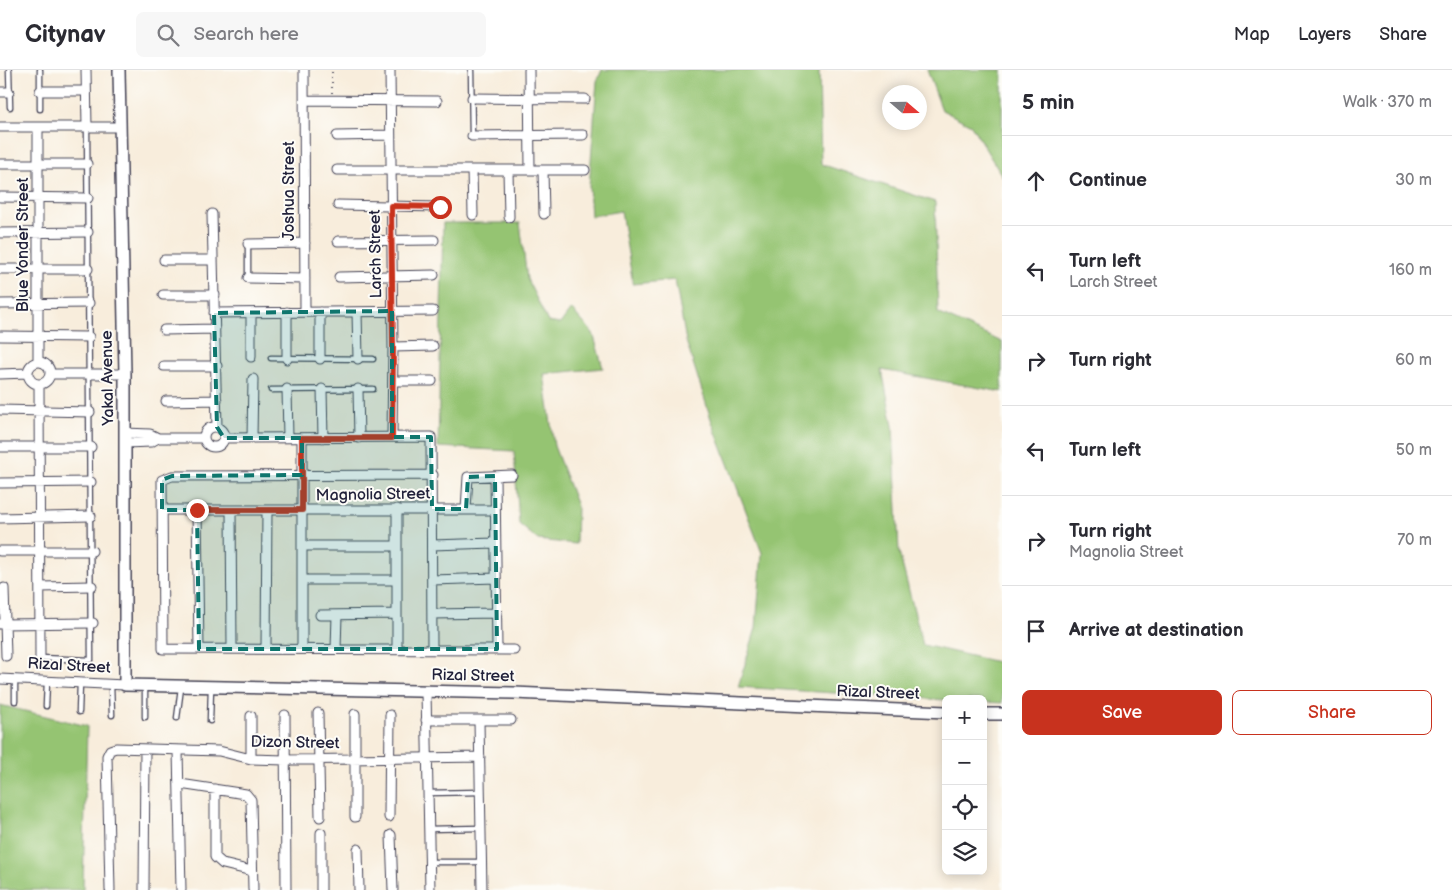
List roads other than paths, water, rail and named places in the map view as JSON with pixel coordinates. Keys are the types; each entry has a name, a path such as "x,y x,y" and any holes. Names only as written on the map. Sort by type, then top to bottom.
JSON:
{"street":[{"path":"86,70 87,127"},
{"name":"Yakal Avenue","path":"119,70 125,374 125,685"},
{"name":"Joshua Street","path":"304,70 305,312"},
{"name":"Larch Street","path":"390,70 392,438"},
{"path":"529,70 530,170"},
{"path":"40,91 86,91"},
{"path":"472,98 586,99"},
{"path":"304,100 437,101"},
{"path":"0,127 119,127"},
{"name":"Blue Yonder Street","path":"38,127 38,362"},
{"path":"337,136 390,135"},
{"path":"472,136 583,135"},
{"path":"0,164 87,164"},
{"path":"337,170 585,170"},
{"path":"472,170 473,215"},
{"path":"508,170 509,217"},
{"path":"543,170 544,214"},
{"path":"0,197 88,198"},
{"path":"338,205 440,207"},
{"path":"212,214 217,427"},
{"path":"0,233 88,232"},
{"path":"338,241 434,240"},
{"path":"248,244 305,243"},
{"path":"164,260 214,260"},
{"path":"0,269 88,269"},
{"path":"338,277 434,276"},
{"path":"248,278 305,279"},
{"path":"163,295 214,295"},
{"path":"0,304 89,303"},
{"path":"214,313 433,311"},
{"path":"287,312 287,358"},
{"path":"320,312 320,359"},
{"path":"358,312 358,359"},
{"path":"250,313 251,357"},
{"path":"164,330 215,329"},
{"path":"0,336 89,337"},
{"path":"393,347 433,346"},
{"path":"38,362 47,366 50,374 46,383 39,384 32,381 28,374 32,365 38,362"},
{"path":"164,366 216,366"},
{"path":"0,374 28,374"},
{"path":"50,374 125,374"},
{"path":"252,438 253,379"},
{"path":"393,381 432,381"},
{"path":"39,384 40,658"},
{"path":"322,389 323,438"},
{"path":"358,389 359,438"},
{"path":"287,390 288,438"},
{"path":"166,401 217,400"},
{"path":"0,410 90,412"},
{"path":"217,427 223,432 224,438 223,443 214,448 205,443 203,438 207,429 217,427"},
{"path":"125,438 150,434 158,438 203,438"},
{"path":"224,438 431,437 432,648"},
{"path":"302,438 302,649"},
{"path":"0,447 90,447"},
{"path":"432,475 172,476 162,480 163,649 432,648 514,650"},
{"path":"466,509 468,476 512,475"},
{"path":"495,476 497,649"},
{"path":"0,483 91,482"},
{"path":"396,648 397,508"},
{"name":"Magnolia Street","path":"162,510 397,508 495,510"},
{"path":"197,510 199,649"},
{"path":"231,510 232,649"},
{"path":"266,649 268,510"},
{"path":"0,518 91,516"},
{"path":"432,545 495,543"},
{"path":"302,546 397,546"},
{"path":"0,551 92,551"},
{"path":"432,580 496,578"},
{"path":"302,580 396,580"},
{"path":"40,586 92,586"},
{"path":"4,588 3,624 6,656"},
{"path":"432,614 497,613"},
{"path":"320,615 396,614"},
{"path":"336,649 337,615"},
{"path":"3,624 92,623"},
{"name":"Rizal Street","path":"0,679 181,688 514,693 942,712"},
{"path":"426,692 430,890"},
{"path":"318,713 320,817"},
{"path":"355,714 355,816"},
{"path":"987,714 1002,714"},
{"path":"285,715 286,890"},
{"path":"389,817 390,715"},
{"path":"251,716 251,759"},
{"path":"426,720 511,720"},
{"path":"479,720 482,890"},
{"name":"Dizon Street","path":"110,890 107,756 110,750 116,748 219,751 251,759 284,760 480,757"},
{"path":"144,890 145,749"},
{"path":"178,751 181,890"},
{"path":"180,784 246,794 251,800 253,890"},
{"path":"215,789 215,857 223,864 252,871"},
{"path":"320,832 321,890"},
{"path":"391,835 393,890"},
{"path":"358,849 359,890"}],"lane":[{"path":"9,70 5,92 10,107"},
{"path":"40,70 40,108"},
{"path":"472,70 472,136"},
{"path":"40,658 92,660 87,127"},
{"path":"248,244 248,278"},
{"path":"271,358 373,359"},
{"path":"271,390 373,389"},
{"path":"14,680 15,702"},
{"path":"46,706 47,680"},
{"path":"79,712 80,683"},
{"path":"111,685 112,714"},
{"path":"145,686 145,717"},
{"path":"177,718 181,688"},
{"path":"210,722 211,688"},
{"path":"428,793 480,792"},
{"path":"428,829 481,828"},
{"path":"429,862 481,862"}]}
